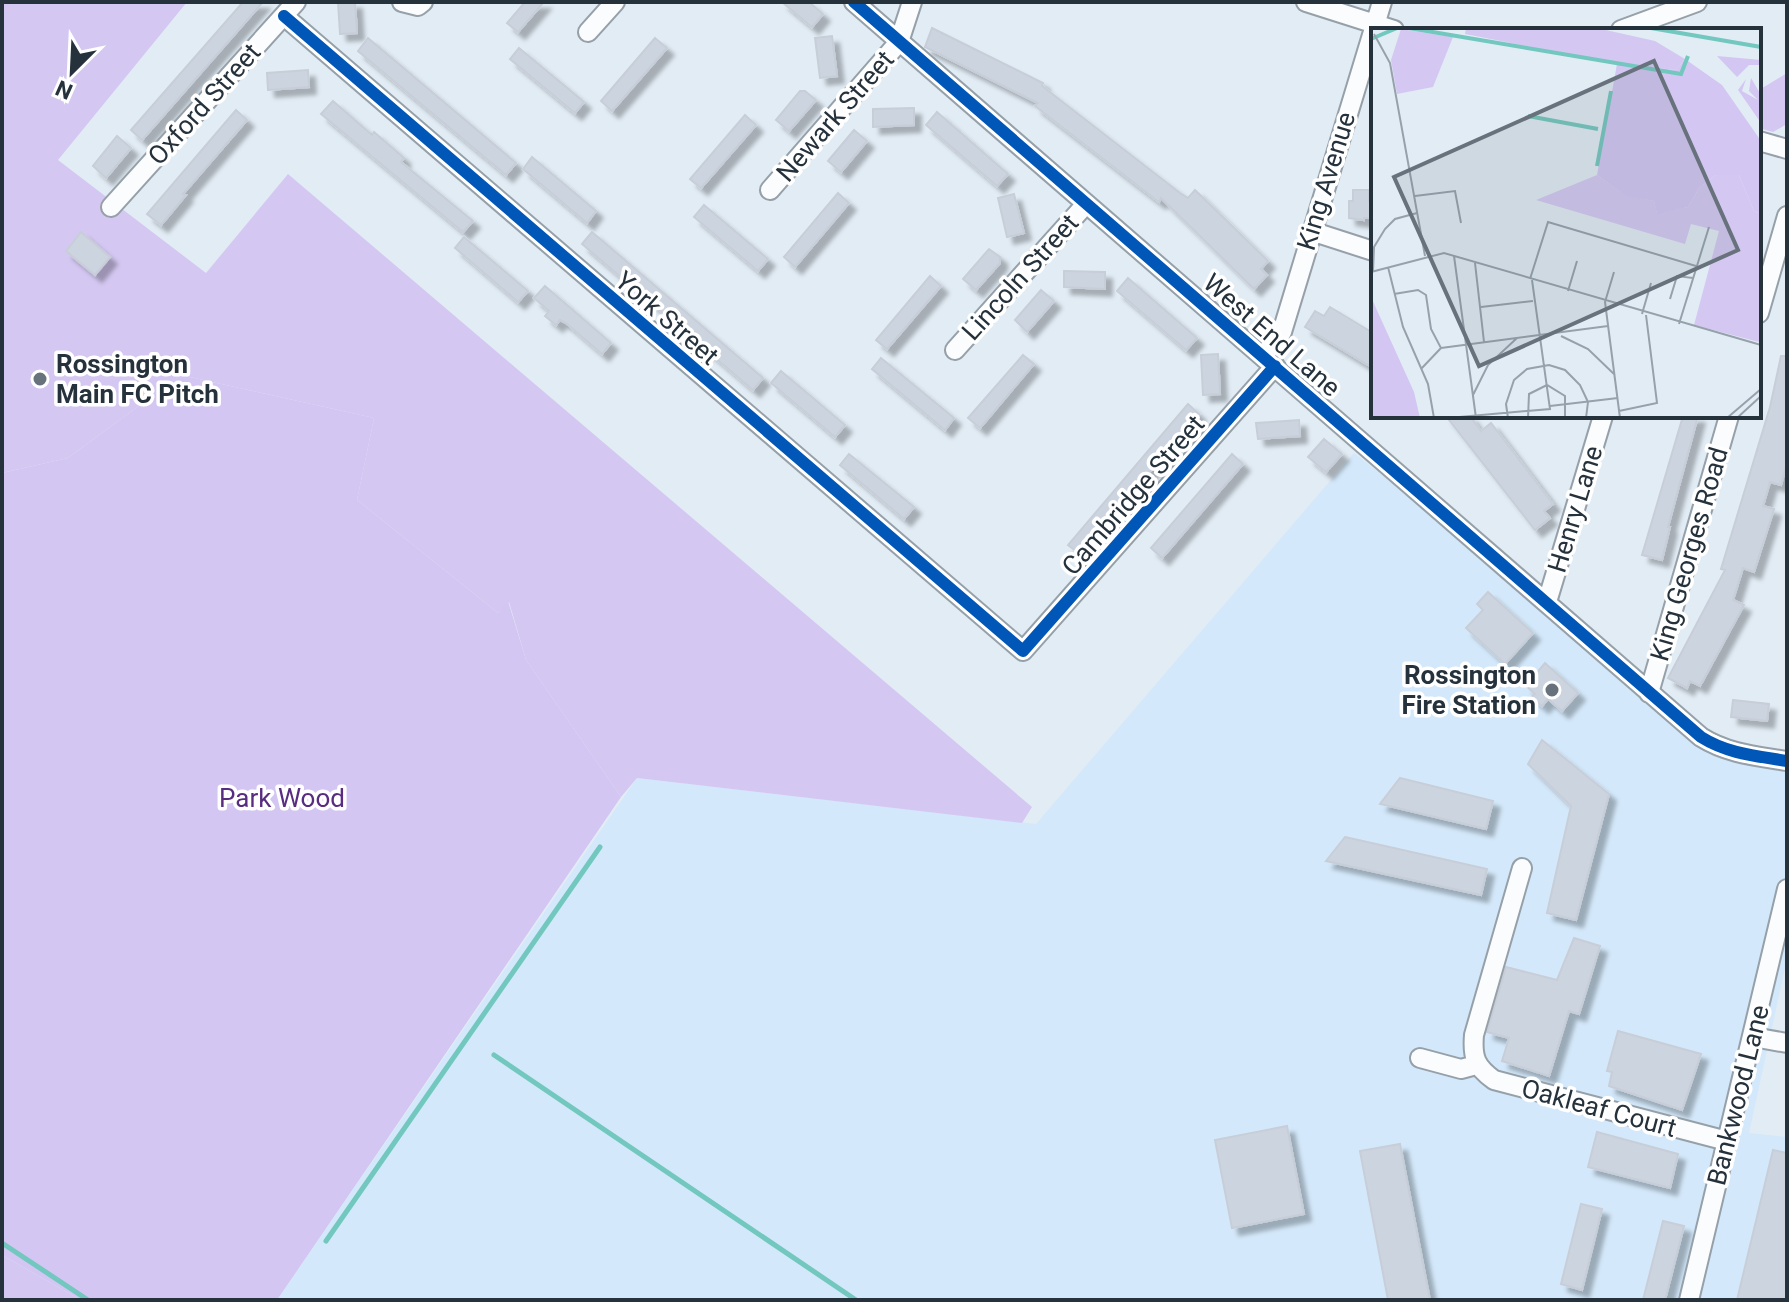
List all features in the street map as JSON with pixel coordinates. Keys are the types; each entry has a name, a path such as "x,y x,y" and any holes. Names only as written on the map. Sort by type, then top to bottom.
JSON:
{"street":[{"path":"402,2 418,6 423,2"},
{"path":"588,32 615,2"},
{"name":"West End Lane","path":"854,2 1701,737 1735,753 1787,761"},
{"path":"899,42 912,2"},
{"path":"1306,2 1388,28"},
{"name":"King Avenue","path":"1374,28 1382,2"},
{"path":"1626,28 1697,2"},
{"name":"Oxford Street","path":"111,207 290,9"},
{"name":"York Street","path":"290,9 1023,651"},
{"name":"King Avenue","path":"1270,361 1282,332 1371,37"},
{"name":"Newark Street","path":"770,190 899,42"},
{"path":"1761,142 1787,149"},
{"name":"Lincoln Street","path":"955,350 1086,204"},
{"path":"1761,306 1787,216"},
{"path":"1311,231 1371,250"},
{"name":"Cambridge Street","path":"1023,651 1270,361"},
{"name":"Henry Lane","path":"1547,602 1602,418"},
{"name":"King Georges Road","path":"1649,693 1728,418"},
{"path":"1476,1065 1472,1051 1474,1035 1522,868"},
{"name":"Bankwood Lane","path":"1689,1300 1787,889"},
{"path":"1753,1037 1787,1043"},
{"name":"Oakleaf Court","path":"1420,1058 1461,1069 1476,1065 1494,1080 1727,1141"}],"shaded area":[{"path":"2,2 187,2 58,160 206,273 288,174 1032,807 1022,823 637,778 621,797 526,660 509,602 498,613 357,500 374,418 181,375 68,458 2,473"},
{"path":"1787,73 1787,124 1773,132 1761,129 1761,89"},
{"path":"1354,453 1725,743 1787,750 1787,959 1749,1133 1787,1137 1787,1300 277,1300 637,778 1036,824"},
{"path":"2,1255 81,1300 2,1300"}],"green space":[{"name":"Park Wood","path":"181,375 374,418 357,500 498,613 508,601 526,660 621,797 277,1300 81,1300 2,1255 2,473 68,458"}],"building":[{"path":"243,2 263,2 142,140 131,130"},
{"path":"338,2 355,2 357,33 340,34"},
{"path":"525,2 544,2 518,32 507,23"},
{"path":"782,2 809,2 823,14 812,27"},
{"path":"932,28 1043,83 1042,86 1180,193 1188,198 1195,190 1268,261 1261,269 1267,275 1254,289 1161,198 1159,202 1035,106 1038,103 925,47"},
{"path":"832,36 837,76 820,78 815,38"},
{"path":"368,38 516,163 506,175 358,51"},
{"path":"655,38 667,48 612,111 601,101"},
{"path":"519,48 584,102 575,113 510,59"},
{"path":"308,70 309,87 268,90 267,73"},
{"path":"800,91 805,91 816,100 789,131 776,120"},
{"path":"333,101 372,135 374,132 404,158 401,162 473,221 463,232 321,114"},
{"path":"914,108 914,125 873,127 873,109"},
{"path":"236,110 247,120 183,194 186,195 161,225 147,214"},
{"path":"937,112 1008,174 997,186 926,125"},
{"path":"745,115 756,125 701,188 690,179"},
{"path":"854,130 867,141 841,172 828,161"},
{"path":"117,136 131,148 106,178 93,166"},
{"path":"532,157 596,211 587,223 523,169"},
{"path":"1353,190 1369,190 1371,218 1349,218 1349,201 1353,201"},
{"path":"838,193 849,203 795,267 784,257"},
{"path":"1014,194 1024,233 1007,237 998,198"},
{"path":"704,205 768,259 758,271 694,217"},
{"path":"81,232 110,257 95,275 66,251"},
{"path":"592,232 763,378 753,390 582,244"},
{"path":"464,237 528,291 518,302 455,248"},
{"path":"989,249 1000,257 1000,263 976,290 963,279"},
{"path":"1064,271 1105,272 1105,289 1064,287"},
{"path":"930,276 941,286 887,349 876,340"},
{"path":"1128,278 1197,338 1186,350 1117,291"},
{"path":"545,286 611,343 602,354 566,323 560,320 556,325 545,316 549,311 534,298"},
{"path":"1041,290 1054,301 1027,332 1015,320"},
{"path":"1330,307 1371,332 1371,367 1305,327 1315,311 1324,316"},
{"path":"1218,354 1220,394 1203,395 1201,355"},
{"path":"1023,355 1034,364 980,428 968,418"},
{"path":"1781,356 1787,356 1787,463 1781,485 1770,482 1763,506 1774,509 1754,572 1743,568 1733,600 1744,605 1700,686 1690,681 1687,688 1668,678 1725,570 1721,569 1770,407"},
{"path":"881,358 954,418 945,430 872,369"},
{"path":"781,371 845,425 835,437 771,383"},
{"path":"1188,404 1199,414 1080,554 1068,545"},
{"path":"1448,418 1471,418 1481,431 1491,423 1553,504 1544,511 1550,518 1535,530"},
{"path":"1682,418 1697,418 1662,560 1642,555"},
{"path":"1299,420 1300,436 1258,439 1256,423"},
{"path":"1324,439 1342,454 1326,472 1308,457"},
{"path":"849,454 914,507 904,519 840,465"},
{"path":"1232,454 1243,464 1162,558 1151,548"},
{"path":"1488,592 1533,633 1505,664 1466,628 1483,610 1477,604"},
{"name":"Rossington Fire Station","path":"1545,663 1578,693 1562,711 1548,699 1542,706 1531,697 1535,694 1526,686"},
{"path":"1733,700 1769,704 1767,721 1731,717"},
{"path":"1542,740 1609,794 1576,920 1547,913 1571,806 1528,764"},
{"path":"1400,778 1493,801 1486,829 1380,804"},
{"path":"1345,837 1487,869 1481,895 1326,861"},
{"path":"1574,938 1600,946 1579,1014 1569,1011 1549,1076 1502,1061 1509,1038 1487,1032 1506,967 1557,980"},
{"path":"1618,1031 1701,1054 1682,1110 1609,1086 1612,1072 1607,1071"},
{"path":"1287,1126 1304,1214 1232,1228 1215,1140"},
{"path":"1597,1132 1678,1154 1670,1188 1588,1167"},
{"path":"1400,1144 1430,1300 1388,1300 1360,1151"},
{"path":"1773,1150 1787,1153 1787,1300 1737,1300"},
{"path":"1581,1204 1602,1209 1582,1290 1561,1284"},
{"path":"1663,1221 1684,1226 1665,1300 1643,1300"}],"waterway":[{"path":"326,1241 600,847"},
{"path":"494,1055 856,1300"},
{"path":"2,1243 88,1300"}],"cycle path":[{"path":"854,2 1701,737 1732,751 1787,761"},
{"path":"284,16 1023,651 1275,366"}],"place":[{"name":"Rossington Main FC Pitch","path":"40,379"},
{"name":"Rossington Fire Station","path":"1552,690"}]}
